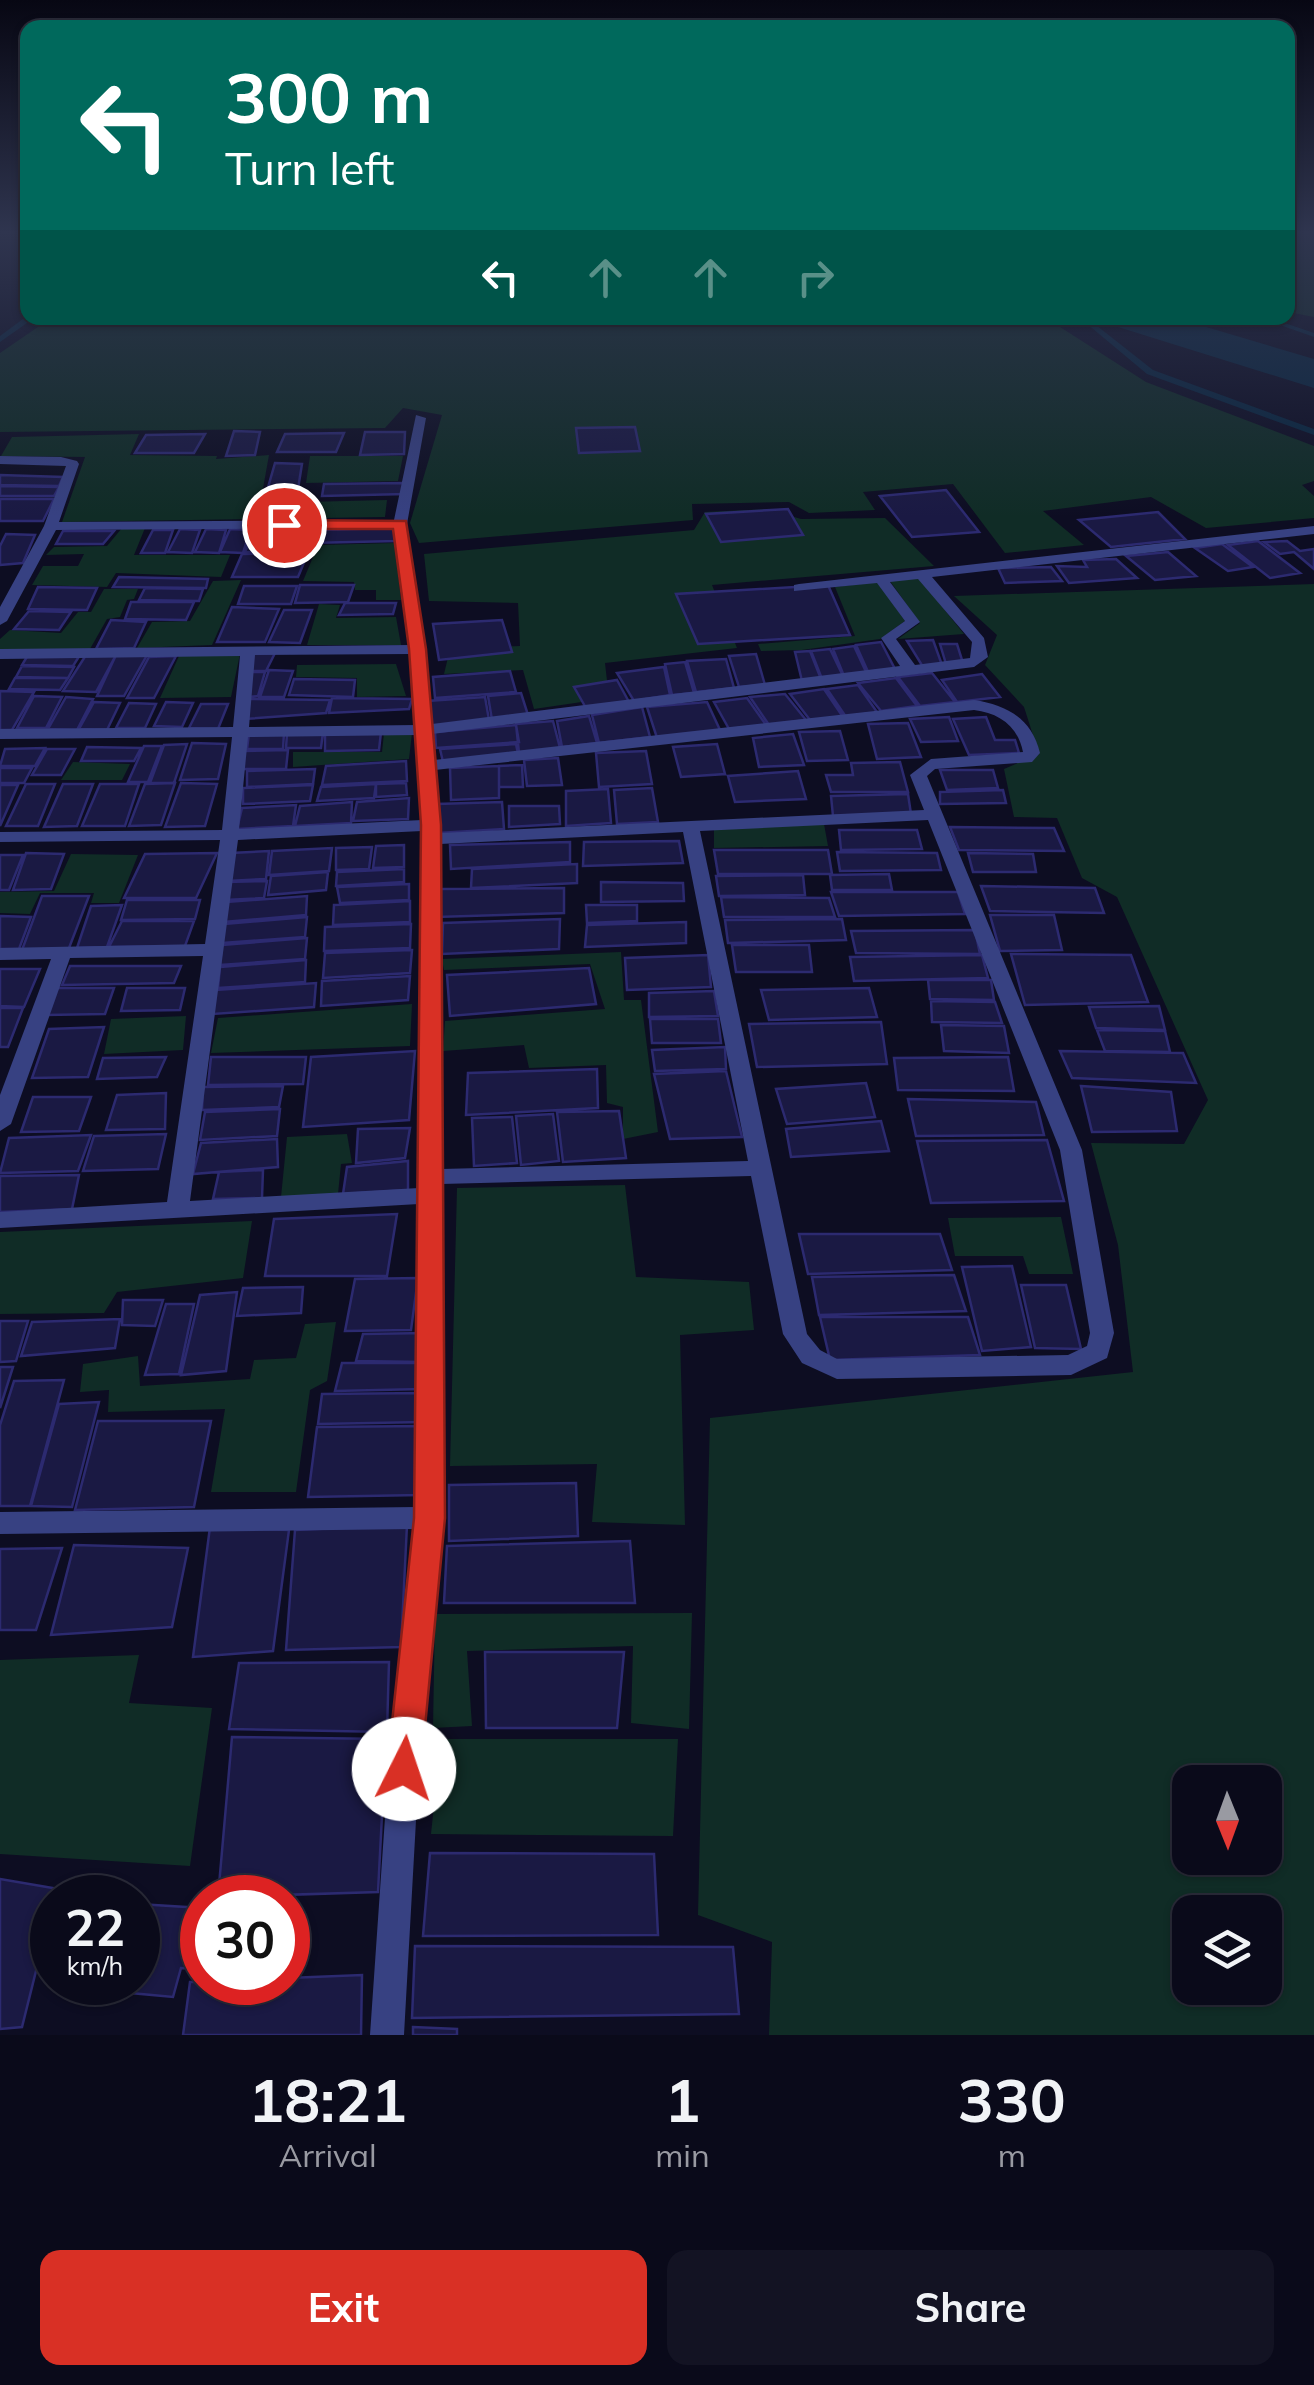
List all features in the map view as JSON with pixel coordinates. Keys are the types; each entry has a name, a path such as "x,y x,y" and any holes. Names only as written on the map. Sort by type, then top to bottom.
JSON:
{"street":[{"path":"387,2035 406,1731 430,1518 431,832 418,649 400,524 420,418"},
{"path":"0,460 73,464 52,526 0,621"},
{"path":"52,526 400,524"},
{"path":"799,588 1314,530"},
{"path":"0,574 26,574"},
{"path":"0,734 423,730 974,662 982,650 978,641 922,574"},
{"path":"881,579 913,622 888,638 912,672"},
{"path":"0,654 418,649"},
{"path":"176,1210 230,834 248,652"},
{"path":"428,766 974,705 999,708 1008,714 1031,745 1032,753 1014,760 930,764 918,775 1070,1150 1097,1293 1102,1332 1098,1351 1071,1366 837,1369 804,1353 795,1334 690,825"},
{"path":"0,836 431,832 934,815"},
{"path":"0,954 214,950"},
{"path":"0,1124 63,952"},
{"path":"0,1220 176,1210 432,1186 762,1168"},
{"path":"0,1523 430,1518"}],"green space":[{"path":"38,327 1060,327 1146,382 1314,446 1314,481 1302,485 1314,496 1314,518 1206,528 1151,497 1043,511 1084,545 1005,553 953,484 863,492 875,510 809,513 789,502 692,504 693,520 419,543 410,523 442,415 403,408 385,428 0,432 0,353"},
{"path":"139,434 130,455 217,456 216,459 269,455 262,494 304,493 305,502 387,500 385,517 62,522 85,457 1,456 12,437"},
{"path":"310,456 403,456 398,481 306,483"},
{"path":"767,509 801,519 885,518 934,566 712,585 737,648 605,663 609,698 534,709 523,670 444,674 450,649 520,646 518,603 429,601 424,554 694,530 705,512"},
{"path":"122,528 145,528 134,555 230,555 221,577 116,573 107,587 32,585 43,566 78,566 84,554 46,555 54,547 107,546"},
{"path":"395,543 401,600 376,600 376,590 355,590 354,582 303,581 318,545"},
{"path":"919,578 964,634 898,639 920,623 890,581"},
{"path":"241,580 212,645 137,648 152,622 190,621 213,581"},
{"path":"878,582 905,621 880,639 802,650 761,651 758,644 855,636 835,587"},
{"path":"1314,584 1314,2035 769,2035 772,1942 698,1915 710,1418 1133,1372 1118,1245 1091,1143 1184,1144 1208,1100 1117,897 1082,878 1057,818 1014,817 1004,769 1039,754 1024,707 985,665 997,635 954,596"},
{"path":"104,589 138,589 134,599 127,600 120,617 107,619 90,649 0,651 0,639 10,630 61,633 78,612 91,612"},
{"path":"319,604 340,605 336,618 396,617 401,645 307,645"},
{"path":"240,654 231,697 160,698 179,656"},
{"path":"396,664 406,696 357,697 357,678 296,677 297,665"},
{"path":"384,733 412,733 409,759 293,767 293,752 382,752"},
{"path":"73,762 130,764 122,780 61,780"},
{"path":"824,824 828,846 714,848 714,828"},
{"path":"71,854 138,855 119,903 91,903 94,893 40,893 30,914 0,913 0,892 54,891"},
{"path":"621,952 624,1000 641,1000 658,1132 623,1139 623,1107 607,1103 606,1065 529,1068 524,1045 443,1051 445,1021 605,1009 590,964 444,970 442,959"},
{"path":"412,1004 410,1046 211,1053 218,1018"},
{"path":"186,1016 183,1050 104,1054 111,1019"},
{"path":"347,1134 352,1163 341,1164 338,1194 281,1197 287,1137"},
{"path":"625,1185 636,1277 749,1282 754,1330 680,1335 685,1525 592,1522 597,1464 450,1466 457,1188"},
{"path":"1061,1217 1073,1274 1029,1274 1023,1256 955,1256 948,1218"},
{"path":"252,1221 243,1278 117,1292 104,1313 0,1314 0,1232"},
{"path":"336,1322 327,1381 310,1390 296,1492 211,1492 225,1409 108,1412 109,1390 80,1392 83,1364 138,1356 140,1386 250,1379 254,1360 296,1358 305,1324"},
{"path":"692,1613 689,1729 631,1723 633,1646 467,1651 472,1726 433,1728 435,1614"},
{"path":"139,1655 129,1703 212,1708 190,1866 0,1854 0,1660"},
{"path":"441,1739 678,1739 673,1836 431,1834"}],"building":[{"path":"635,427 640,451 579,453 576,428"},
{"path":"234,431 260,432 255,455 226,456"},
{"path":"365,432 405,432 404,454 360,455"},
{"path":"344,433 336,452 277,452 285,434"},
{"path":"205,434 194,453 135,453 146,435"},
{"path":"275,463 302,464 298,489 267,491"},
{"path":"0,475 63,477 59,486 0,485"},
{"path":"405,483 405,494 322,496 324,484"},
{"path":"0,486 59,487 54,496 0,496"},
{"path":"946,490 979,532 912,537 880,496"},
{"path":"0,499 54,499 43,521 0,521"},
{"path":"788,509 803,535 721,542 706,514"},
{"path":"1158,512 1185,539 1111,547 1079,520"},
{"path":"395,528 396,541 309,543 311,530"},
{"path":"180,529 200,530 192,553 168,552"},
{"path":"206,529 226,530 219,553 195,552"},
{"path":"230,529 250,530 243,553 220,552"},
{"path":"255,529 275,530 269,553 245,552"},
{"path":"309,529 304,552 272,552 280,530"},
{"path":"153,530 173,530 165,553 141,553"},
{"path":"63,531 114,531 103,544 56,544"},
{"path":"6,534 35,535 23,563 0,565 0,546"},
{"path":"1258,541 1300,573 1270,578 1228,545"},
{"path":"1287,541 1300,551 1314,549 1314,569 1294,552 1280,554 1264,542"},
{"path":"1222,544 1253,567 1228,571 1195,548"},
{"path":"1168,552 1196,576 1155,580 1126,556"},
{"path":"308,553 298,577 232,577 242,554"},
{"path":"1116,559 1137,578 1069,583 1057,566 1087,567 1083,560"},
{"path":"1051,567 1062,581 1005,583 998,568"},
{"path":"119,577 208,579 206,588 113,587"},
{"path":"300,585 354,585 348,602 295,603"},
{"path":"828,585 850,635 698,644 676,594"},
{"path":"244,586 297,586 291,604 238,604"},
{"path":"38,587 97,588 87,610 28,609"},
{"path":"145,588 203,589 199,601 139,600"},
{"path":"131,602 194,602 186,620 125,619"},
{"path":"345,603 396,603 393,614 339,615"},
{"path":"232,607 279,609 265,642 217,642"},
{"path":"284,610 312,610 300,643 269,642"},
{"path":"29,611 71,612 59,630 14,629"},
{"path":"111,620 146,622 134,648 96,649"},
{"path":"502,620 512,652 439,660 433,624"},
{"path":"933,640 942,665 923,667 907,641"},
{"path":"881,642 896,671 869,674 856,645"},
{"path":"940,644 957,644 963,663 946,664"},
{"path":"854,646 867,674 844,676 833,649"},
{"path":"830,649 843,676 822,679 811,651"},
{"path":"810,651 821,679 802,681 795,652"},
{"path":"251,653 275,653 266,671 250,671"},
{"path":"756,654 765,685 739,687 729,656"},
{"path":"28,655 80,655 73,666 22,665"},
{"path":"86,655 116,655 96,692 63,691"},
{"path":"116,655 147,655 124,696 97,696"},
{"path":"176,656 154,698 127,698 149,657"},
{"path":"726,659 734,688 696,692 687,661"},
{"path":"685,662 694,693 672,695 665,664"},
{"path":"22,666 74,667 68,678 16,677"},
{"path":"664,667 670,695 634,701 617,673"},
{"path":"269,670 293,671 284,697 260,697"},
{"path":"510,671 516,692 435,698 433,677"},
{"path":"250,672 265,672 258,696 248,697"},
{"path":"932,673 955,702 920,706 898,677"},
{"path":"982,674 1000,697 957,702 942,680"},
{"path":"15,678 68,678 60,690 9,689"},
{"path":"896,678 917,706 881,711 858,683"},
{"path":"294,679 355,680 353,697 289,695"},
{"path":"617,680 629,702 586,708 574,687"},
{"path":"858,685 877,712 846,717 827,689"},
{"path":"824,689 843,717 810,720 790,694"},
{"path":"0,691 34,692 12,730 0,730"},
{"path":"521,693 528,715 492,720 488,696"},
{"path":"785,694 806,720 769,725 750,697"},
{"path":"34,696 62,697 46,728 17,728"},
{"path":"66,697 93,699 77,730 48,729"},
{"path":"485,697 489,720 429,726 427,701"},
{"path":"332,698 412,699 409,709 329,713"},
{"path":"747,698 766,725 729,729 714,702"},
{"path":"250,699 330,700 326,713 245,719"},
{"path":"94,702 120,703 107,730 79,729"},
{"path":"166,702 193,703 182,727 154,726"},
{"path":"707,702 720,730 657,738 647,707"},
{"path":"129,703 156,704 145,728 116,728"},
{"path":"201,704 228,704 218,729 189,728"},
{"path":"642,707 650,737 599,743 592,715"},
{"path":"589,716 597,743 562,747 557,721"},
{"path":"949,717 958,741 921,742 910,719"},
{"path":"986,717 995,740 1015,740 1019,753 969,755 953,719"},
{"path":"553,721 560,748 519,753 516,724"},
{"path":"908,723 921,757 877,759 868,724"},
{"path":"516,725 519,742 436,748 435,732"},
{"path":"840,731 848,760 807,761 799,732"},
{"path":"323,732 321,748 286,748 287,733"},
{"path":"325,732 381,732 379,750 325,751"},
{"path":"249,733 284,733 283,749 247,749"},
{"path":"793,734 804,765 759,767 753,738"},
{"path":"192,743 226,744 218,779 180,780"},
{"path":"187,744 174,783 150,783 164,745"},
{"path":"516,744 518,754 443,762 440,749"},
{"path":"717,744 725,774 681,777 673,747"},
{"path":"144,746 162,746 148,782 128,782"},
{"path":"87,747 141,748 134,761 81,761"},
{"path":"45,748 35,766 0,766 5,749"},
{"path":"47,749 75,749 61,775 32,775"},
{"path":"288,750 286,769 242,769 243,751"},
{"path":"646,751 652,784 599,787 596,753"},
{"path":"558,758 562,785 527,786 524,760"},
{"path":"406,761 407,781 322,785 326,766"},
{"path":"900,762 908,792 831,792 826,775 853,775 851,763"},
{"path":"522,765 523,787 499,787 499,766"},
{"path":"499,766 499,798 451,800 450,768"},
{"path":"0,768 32,768 24,783 0,783"},
{"path":"315,769 313,784 247,787 247,771"},
{"path":"940,770 993,770 998,788 947,790"},
{"path":"798,771 806,799 735,802 728,776"},
{"path":"175,783 161,825 129,826 145,784"},
{"path":"181,783 217,784 205,826 165,827"},
{"path":"406,783 407,795 376,797 376,784"},
{"path":"26,784 55,784 38,826 6,826"},
{"path":"63,784 93,784 77,826 44,827"},
{"path":"100,784 139,784 125,826 82,826"},
{"path":"376,784 374,798 317,801 321,787"},
{"path":"0,785 18,785 0,826"},
{"path":"313,785 310,801 243,804 243,788"},
{"path":"652,788 658,822 617,824 614,790"},
{"path":"608,789 611,823 566,826 566,791"},
{"path":"1003,790 1006,803 940,804 940,792"},
{"path":"908,794 911,814 833,816 831,796"},
{"path":"409,798 408,819 353,821 357,802"},
{"path":"352,802 351,823 295,826 300,806"},
{"path":"502,802 504,829 438,833 437,804"},
{"path":"296,805 293,826 237,829 242,808"},
{"path":"509,806 559,806 560,824 509,827"},
{"path":"950,827 1054,828 1064,851 959,850"},
{"path":"839,830 917,830 922,849 841,850"},
{"path":"679,841 683,863 583,866 584,842"},
{"path":"570,842 570,862 451,869 450,845"},
{"path":"404,845 404,867 373,868 376,846"},
{"path":"372,847 369,869 336,870 336,848"},
{"path":"332,848 329,871 269,875 272,851"},
{"path":"714,850 828,850 832,874 718,874"},
{"path":"269,851 266,879 227,881 231,853"},
{"path":"837,852 937,853 941,870 840,871"},
{"path":"26,853 64,854 51,889 13,890"},
{"path":"217,853 196,898 124,898 145,854"},
{"path":"968,853 1033,854 1036,872 973,872"},
{"path":"0,855 23,855 9,890 0,890"},
{"path":"577,864 577,883 471,888 472,869"},
{"path":"404,869 404,882 336,886 337,872"},
{"path":"328,872 326,890 268,895 271,876"},
{"path":"889,874 892,890 832,890 830,875"},
{"path":"803,875 805,895 719,896 716,876"},
{"path":"267,881 264,898 224,900 226,882"},
{"path":"601,882 683,883 684,901 601,902"},
{"path":"409,884 409,900 340,903 337,887"},
{"path":"981,886 1095,888 1104,913 990,911"},
{"path":"564,888 564,913 436,917 439,889"},
{"path":"831,892 958,892 965,914 839,916"},
{"path":"42,896 89,896 69,948 22,950"},
{"path":"307,896 306,915 223,922 226,902"},
{"path":"721,897 829,898 835,917 724,917"},
{"path":"127,900 200,900 195,919 121,920"},
{"path":"410,901 410,922 333,925 334,905"},
{"path":"122,905 107,947 77,948 91,906"},
{"path":"586,905 637,905 637,921 587,923"},
{"path":"990,915 1054,915 1062,950 1000,951"},
{"path":"0,916 31,917 19,949 0,949"},
{"path":"307,917 305,937 222,943 224,924"},
{"path":"560,919 559,949 442,954 443,923"},
{"path":"842,919 846,940 728,943 725,920"},
{"path":"122,921 194,921 185,946 109,947"},
{"path":"686,922 686,943 585,947 587,925"},
{"path":"411,924 410,948 324,951 325,927"},
{"path":"975,930 980,954 856,953 851,931"},
{"path":"307,938 305,959 220,965 222,945"},
{"path":"732,945 809,945 812,972 736,972"},
{"path":"412,950 410,973 323,978 325,953"},
{"path":"1011,954 1131,955 1148,1002 1025,1005"},
{"path":"708,955 711,987 627,990 625,958"},
{"path":"982,955 988,978 854,981 850,957"},
{"path":"306,960 305,982 218,988 220,967"},
{"path":"70,966 181,966 174,983 62,985"},
{"path":"589,968 596,1004 450,1016 447,975"},
{"path":"0,969 40,969 24,1007 0,1006"},
{"path":"410,976 408,1000 321,1006 322,981"},
{"path":"928,980 991,980 994,1000 930,999"},
{"path":"316,983 314,1007 213,1014 215,990"},
{"path":"57,988 114,988 105,1014 46,1015"},
{"path":"127,988 185,988 180,1010 121,1011"},
{"path":"869,988 877,1017 769,1020 761,990"},
{"path":"714,991 718,1016 649,1017 649,993"},
{"path":"931,1001 995,1002 1002,1023 932,1022"},
{"path":"1159,1006 1165,1030 1096,1028 1089,1007"},
{"path":"0,1008 23,1008 8,1047 0,1047"},
{"path":"650,1019 718,1019 721,1043 652,1043"},
{"path":"881,1022 887,1064 757,1067 749,1024"},
{"path":"941,1025 1004,1026 1009,1053 944,1051"},
{"path":"104,1027 88,1077 32,1078 49,1029"},
{"path":"1097,1030 1165,1031 1170,1052 1105,1051"},
{"path":"725,1047 726,1069 655,1071 652,1050"},
{"path":"415,1051 409,1120 303,1127 311,1057"},
{"path":"1060,1051 1183,1053 1196,1083 1072,1078"},
{"path":"166,1057 157,1077 97,1079 103,1058"},
{"path":"211,1057 306,1057 303,1084 208,1085"},
{"path":"1008,1057 1014,1091 898,1090 894,1058"},
{"path":"597,1069 598,1108 466,1115 468,1073"},
{"path":"726,1071 742,1137 670,1139 654,1074"},
{"path":"866,1083 875,1117 787,1124 776,1089"},
{"path":"283,1086 279,1107 202,1110 203,1087"},
{"path":"1081,1086 1171,1092 1177,1131 1092,1132"},
{"path":"166,1093 165,1129 106,1130 117,1095"},
{"path":"33,1097 91,1097 79,1131 21,1132"},
{"path":"908,1099 1036,1102 1044,1135 916,1136"},
{"path":"280,1109 277,1136 200,1140 205,1112"},
{"path":"619,1111 626,1158 563,1162 557,1112"},
{"path":"553,1114 559,1161 521,1165 516,1116"},
{"path":"512,1117 517,1163 474,1166 472,1118"},
{"path":"881,1121 889,1151 791,1157 786,1129"},
{"path":"410,1128 405,1158 356,1163 358,1129"},
{"path":"166,1134 158,1169 83,1171 94,1136"},
{"path":"91,1135 78,1171 0,1173 9,1138"},
{"path":"277,1139 278,1167 193,1174 201,1143"},
{"path":"1047,1140 1064,1201 931,1203 917,1141"},
{"path":"408,1161 408,1190 343,1194 347,1167"},
{"path":"263,1170 262,1198 213,1199 219,1172"},
{"path":"79,1175 72,1209 0,1212 0,1176"},
{"path":"397,1214 387,1276 265,1276 274,1219"},
{"path":"799,1234 940,1234 952,1270 808,1274"},
{"path":"1012,1266 1031,1347 982,1351 962,1267"},
{"path":"954,1275 966,1311 819,1315 812,1277"},
{"path":"418,1278 411,1330 345,1331 355,1279"},
{"path":"1021,1285 1066,1285 1081,1349 1035,1348"},
{"path":"303,1287 301,1313 237,1316 243,1288"},
{"path":"237,1292 226,1371 181,1375 200,1295"},
{"path":"123,1300 163,1300 155,1326 122,1325"},
{"path":"166,1304 194,1304 179,1374 145,1375"},
{"path":"820,1317 968,1317 980,1355 830,1360"},
{"path":"120,1319 115,1348 21,1356 32,1322"},
{"path":"0,1321 28,1321 16,1361 0,1362"},
{"path":"426,1333 424,1362 356,1361 363,1334"},
{"path":"342,1363 425,1363 423,1389 335,1391"},
{"path":"0,1367 13,1367 0,1408"},
{"path":"64,1380 30,1506 0,1506 0,1425 14,1381"},
{"path":"423,1393 424,1422 318,1424 322,1394"},
{"path":"99,1402 72,1507 31,1506 59,1404"},
{"path":"98,1421 211,1421 194,1507 75,1510"},
{"path":"424,1426 420,1495 308,1497 317,1427"},
{"path":"576,1483 578,1536 449,1541 449,1485"},
{"path":"407,1525 401,1647 286,1650 295,1530"},
{"path":"210,1527 289,1530 273,1651 193,1657"},
{"path":"630,1541 635,1603 444,1603 447,1546"},
{"path":"74,1545 188,1548 172,1627 51,1635"},
{"path":"62,1548 36,1630 0,1630 0,1549"},
{"path":"485,1652 624,1652 617,1728 486,1728"},
{"path":"389,1662 387,1732 229,1729 239,1663"},
{"path":"232,1737 386,1739 378,1892 310,1894 310,1875 220,1875"},
{"path":"430,1853 654,1854 658,1935 423,1936"},
{"path":"0,1879 30,1884 30,1995 22,2027 0,2029"},
{"path":"160,1905 180,1907 180,1972 173,1997 160,1996"},
{"path":"415,1946 733,1947 739,2014 412,2018"},
{"path":"362,1975 361,2035 183,2035 187,2005 310,2005 310,1977"},
{"path":"413,2027 457,2029 457,2035 413,2035"}],"waterway":[{"path":"0,340 18,327"},
{"path":"1094,327 1150,372 1314,432"},
{"path":"1162,327 1314,374"},
{"path":"1290,327 1314,335"}],"route":[{"path":"284,525 400,524 418,649 431,825 430,1518 404,1769"}]}
